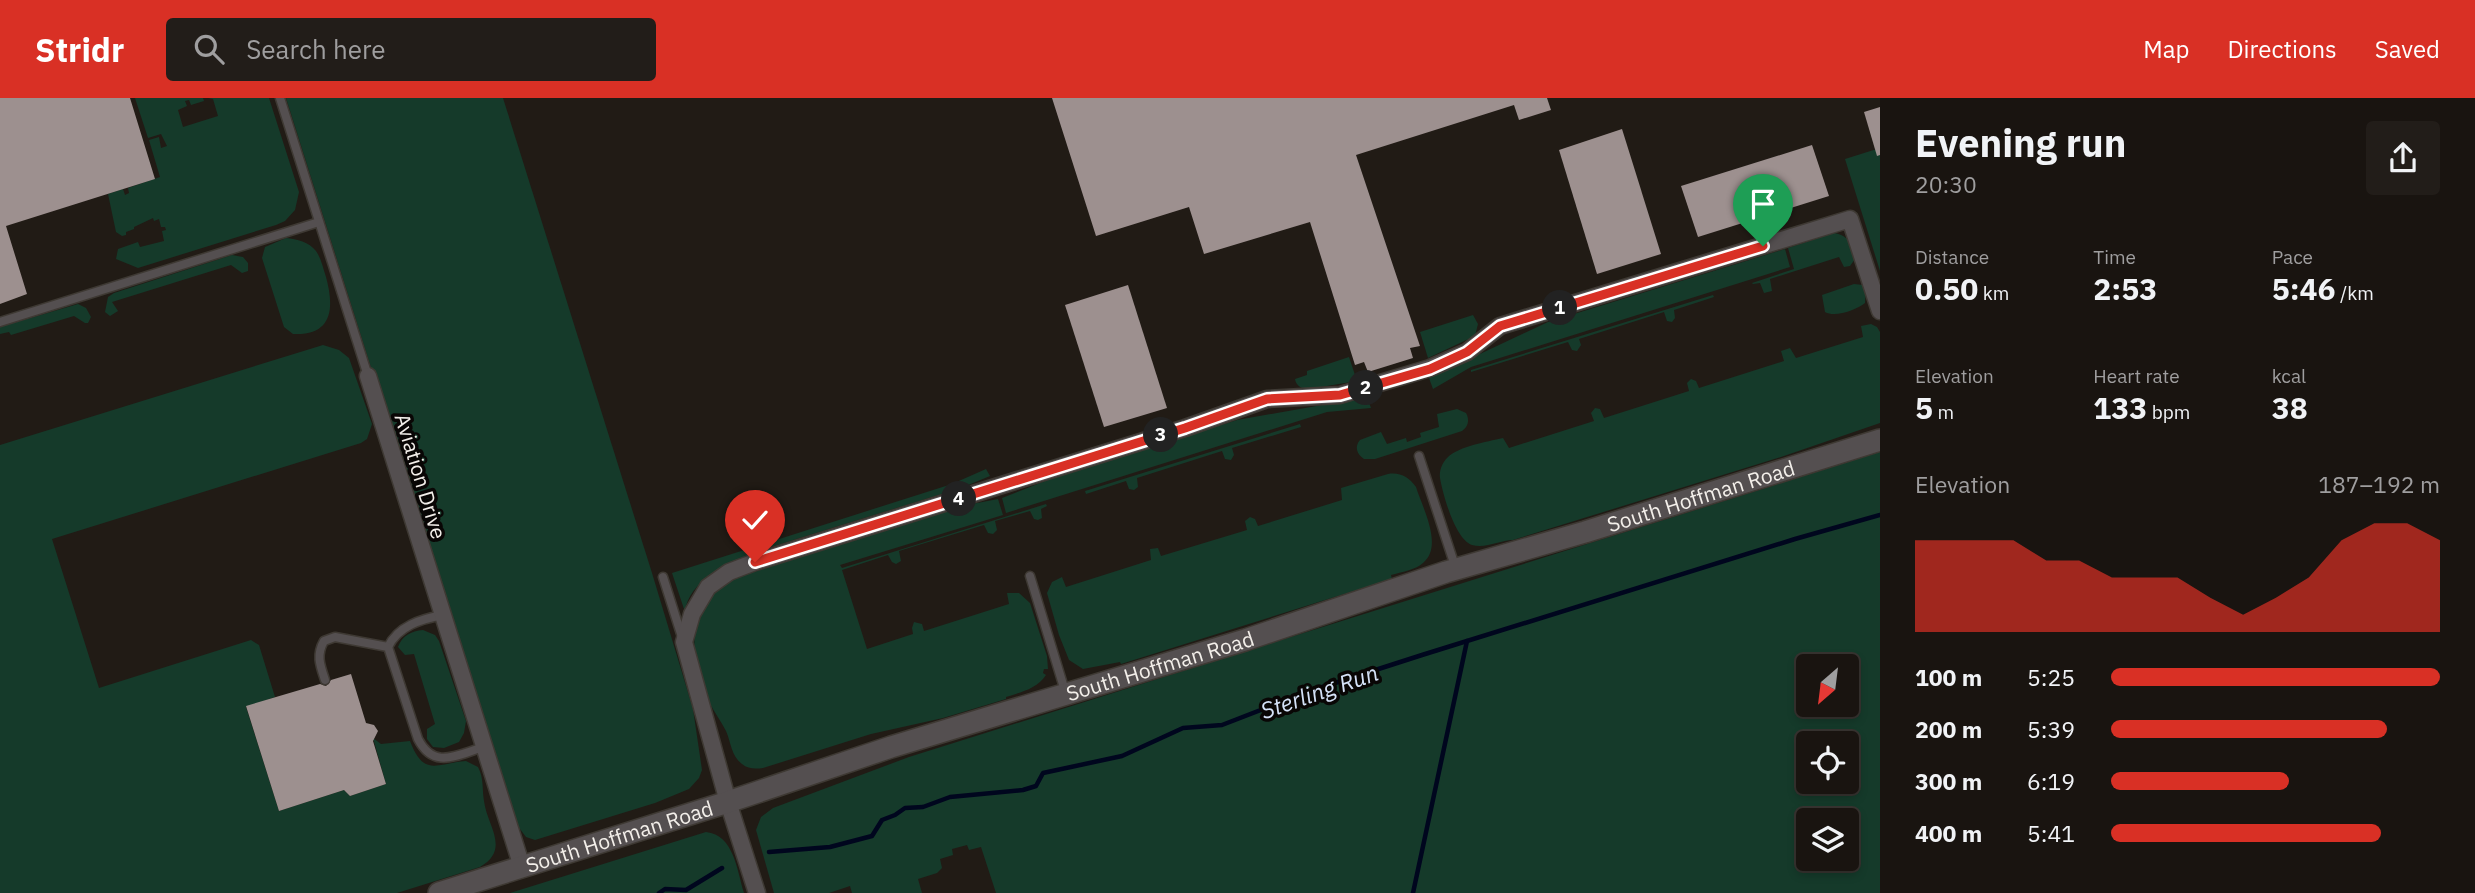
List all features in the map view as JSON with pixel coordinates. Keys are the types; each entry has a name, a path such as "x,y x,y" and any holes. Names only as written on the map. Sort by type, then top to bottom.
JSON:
{"street":[{"path":"757,893 684,642 692,614 708,587 729,572 1267,399 1340,395 1430,369 1467,352 1500,326 1850,219 1880,311"},
{"name":"Aviation Drive","path":"368,376 522,867"},
{"name":"South Hoffman Road","path":"439,893 729,802 891,747 1245,640 1456,569 1585,532 1880,440"}],"lane":[{"name":"Aviation Drive","path":"280,98 368,376"},
{"path":"0,322 319,222"},
{"path":"1419,456 1456,569"},
{"path":"663,576 684,642"},
{"path":"1030,576 1066,694"},
{"path":"443,615 405,627 392,639 388,647 418,739 425,752 433,757 444,758 484,747"},
{"path":"325,680 319,662 319,650 324,641 335,637 388,647"}],"green space":[{"path":"135,98 203,98 204,101 191,105 189,100 185,101 187,106 178,110 183,127 218,116 213,99 208,98 269,98 299,192 295,210 285,221 276,225 138,268 116,259 118,249 138,242 140,247 164,241 162,231 166,230 161,227 159,219 154,221 153,218 126,232 126,235 122,236 116,232 108,194 123,189 125,195 129,193 128,188 160,177 149,140 159,137 161,148 167,146 161,134 148,138"},
{"path":"286,98 503,98 693,709 702,770 689,789 655,803 535,840 526,837 514,821"},
{"path":"1880,148 1880,271 1845,159"},
{"path":"1834,233 1844,236 1851,245 1855,259 1850,266 1844,267 1839,257 1770,279 1772,291 1764,293 1760,283 1752,283 1794,269 1788,248"},
{"path":"286,238 310,245 316,251 329,288 328,317 317,330 307,333 293,334 284,327 262,258 265,247"},
{"path":"1785,249 1790,267 1471,367 1433,389 1429,378 1548,322"},
{"path":"232,255 243,257 248,263 248,271 242,273 231,265 112,302 118,311 110,316 105,312 108,297 114,293"},
{"path":"1854,284 1863,285 1866,289 1865,303 1845,312 1825,312 1822,295"},
{"path":"1713,295 1714,297 1674,310 1675,318 1672,322 1667,321 1664,312 1579,339 1581,345 1577,351 1572,350 1568,342 1471,372 1471,370"},
{"path":"78,304 86,308 91,317 88,323 74,316 11,335 9,332 0,334 0,327"},
{"path":"1473,315 1478,324 1475,336 1428,358 1420,332"},
{"path":"1871,324 1880,332 1880,423 1781,457 1513,540 1482,546 1472,545 1455,526 1440,475 1445,460 1458,450 1503,438 1509,448 1594,421 1591,413 1595,408 1600,409 1604,418 1689,391 1687,383 1691,379 1696,381 1699,388 1784,361 1781,351 1790,348 1796,358 1863,337 1861,326"},
{"path":"323,345 339,350 349,358 372,424 367,439 52,539 99,688 251,640 259,645 275,697 246,707 279,811 344,790 350,796 386,784 373,738 381,744 410,741 415,753 426,764 432,766 466,761 478,767 486,810 495,837 494,853 480,867 397,893 0,893 0,445"},
{"path":"1349,357 1357,381 1309,389 1300,387 1295,379 1307,375 1307,371"},
{"path":"1367,397 1371,408 1327,412 1006,513 1002,498 1050,479 1237,420"},
{"path":"1457,409 1466,413 1468,418 1462,431 1375,459 1364,459 1358,453 1357,445 1360,440 1381,432 1387,444 1406,438 1407,442 1421,437 1420,433 1439,427 1437,414"},
{"path":"1300,424 1301,427 1232,448 1234,455 1231,460 1225,459 1222,451 1137,478 1138,487 1134,490 1129,489 1126,481 1086,494 1085,491"},
{"path":"1880,452 1880,893 996,893 981,847 969,850 967,845 952,849 953,855 940,859 942,868 937,873 918,879 922,893 852,893 850,886 829,893 774,893 756,830 761,817 773,808 909,757"},
{"path":"986,469 990,476 961,488 758,551 736,561 702,582 688,601 685,612 672,573 952,484"},
{"path":"1388,474 1400,475 1413,483 1430,526 1432,547 1429,556 1420,565 1391,575 1392,579 1121,664 1120,662 1083,669 1069,660 1047,593 1052,582 1062,577 1066,587 1151,560 1150,549 1158,548 1161,556 1247,530 1245,521 1250,517 1255,519 1258,526 1342,500 1341,488"},
{"path":"998,499 1003,515 840,565 842,568 1046,504 1047,506 1041,509 1042,518 1038,520 1034,519 1030,511 995,521 997,530 993,534 988,533 984,525 899,551 901,561 896,564 888,555 842,570 867,649 913,634 914,622 922,624 924,631 1009,604 1007,593 1019,593 1030,603 1047,656 1048,669 1044,669 1043,673 1046,675 1042,680 1006,699 943,718 871,734 763,768 749,768 738,761 726,731 701,684 696,665 696,628 710,597 744,575 967,505"},
{"path":"423,630 435,635 439,641 466,721 459,742 444,748 433,747 427,739 427,729 435,724 414,654 405,655 398,647 408,635"},
{"path":"706,832 723,840 733,855 744,893 510,893"}],"building":[{"path":"0,98 130,98 155,179 6,226 27,294 0,304"},
{"path":"1052,98 1547,98 1551,110 1519,120 1514,105 1356,155 1420,346 1410,348 1413,358 1368,372 1364,362 1355,365 1310,222 1204,254 1189,207 1096,236"},
{"path":"1880,107 1880,155 1877,156 1864,112"},
{"path":"1622,129 1661,254 1597,274 1559,150"},
{"path":"1812,145 1829,196 1698,237 1681,186"},
{"path":"1128,285 1167,408 1104,427 1065,305"},
{"path":"351,674 366,723 374,725 378,731 373,741 386,784 350,796 344,790 279,811 246,706 320,684 326,686 331,680"}],"waterway":[{"name":"Sterling Run","path":"769,852 830,847 872,836 882,820 905,808 923,807 950,797 1023,790 1036,786 1043,773 1122,756 1183,728 1222,725 1307,692 1422,655 1880,515"},
{"path":"1413,893 1467,641"},
{"name":"Sterling Run","path":"659,893 665,889 686,890 722,868"}],"route":[{"path":"755,562 1185,428 1267,399 1340,395 1430,369 1467,352 1500,326 1763,246"}]}
